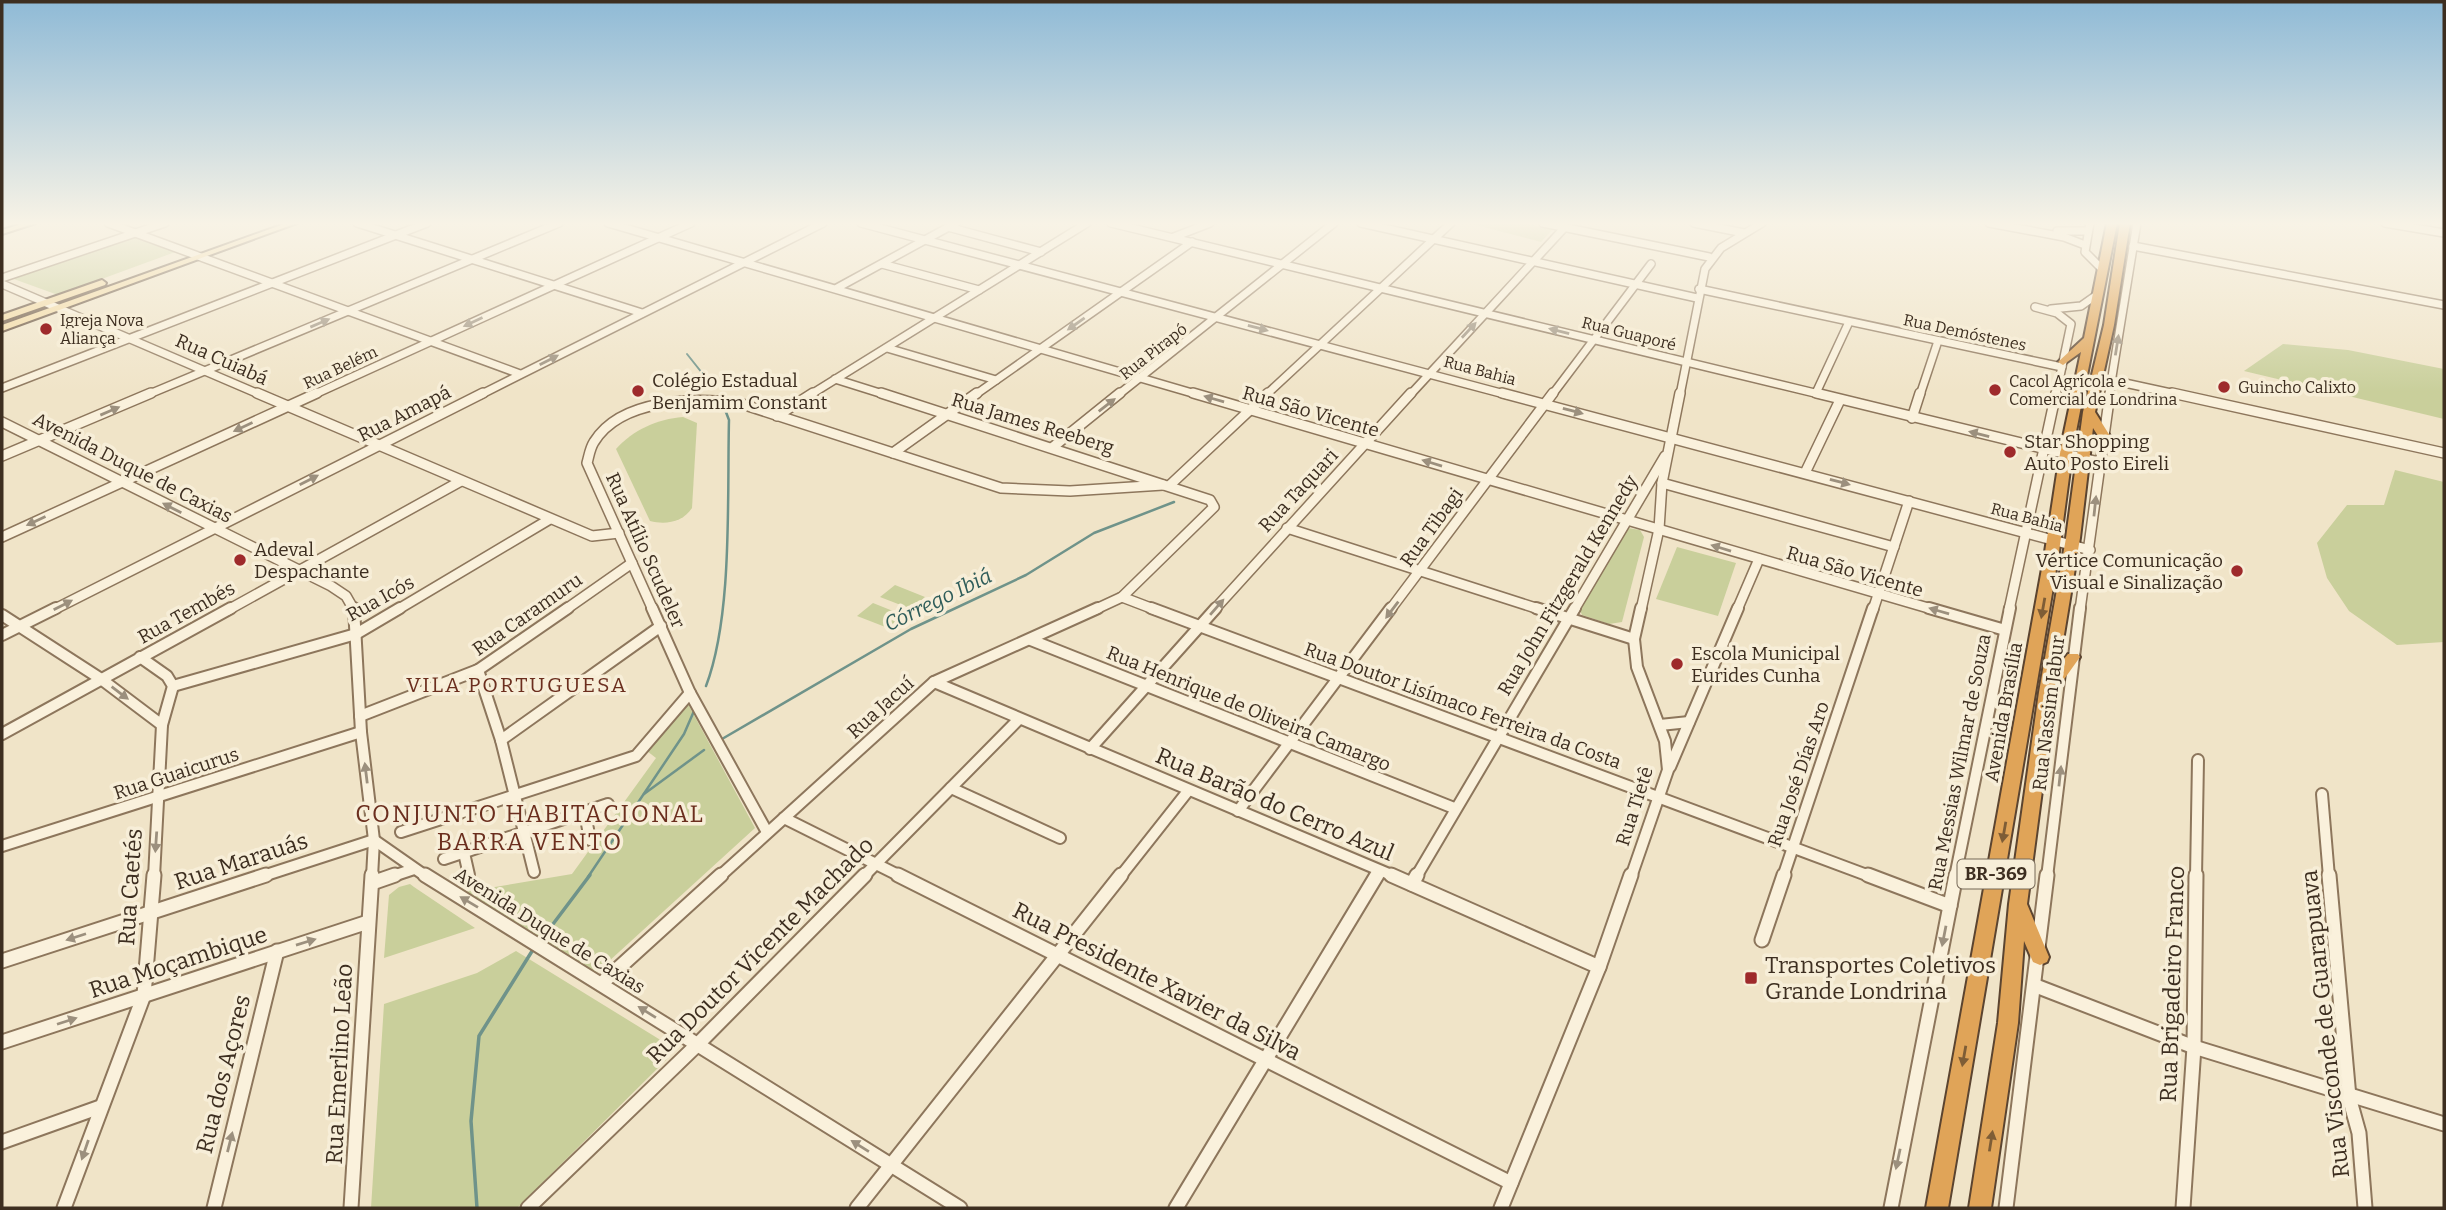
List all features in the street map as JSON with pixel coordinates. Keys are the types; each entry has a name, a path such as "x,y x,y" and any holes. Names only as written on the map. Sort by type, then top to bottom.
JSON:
{"highway":[{"name":"Avenida Brasília","path":"1937,1208 2054,540 2066,454 2100,279"},
{"name":"Avenida Brasília","path":"1980,1208 2008,1023 2018,904 2047,692 2081,548 2083,458 2116,279"},
{"path":"2109,325 2124,304"},
{"path":"2063,364 2090,338"},
{"path":"2090,412 2104,436"},
{"path":"2047,692 2074,657"},
{"path":"2018,904 2040,957"}],"main road":[{"path":"2,318 112,279"},
{"path":"2,328 136,279"}],"street":[{"path":"263,279 520,374"},
{"path":"2,387 281,279"},
{"path":"2,456 424,279"},
{"path":"536,279 642,313"},
{"name":"Rua Belém","path":"2,537 566,279"},
{"name":"Rua Amapá","path":"2,635 710,279"},
{"name":"Rua São Vicente","path":"807,279 2005,630"},
{"path":"837,288 853,279"},
{"path":"940,279 979,290"},
{"path":"777,416 996,279"},
{"name":"Rua Bahia","path":"1077,279 1805,472 2081,548"},
{"path":"893,453 1140,279"},
{"name":"Rua Pirapó","path":"1053,447 1264,279"},
{"name":"Rua Guaporé","path":"1347,279 2099,461"},
{"path":"1170,485 1387,279"},
{"name":"Rua Taquari","path":"1090,749 1287,528 1517,279"},
{"name":"Rua Demóstenes","path":"1620,279 2063,364"},
{"name":"Rua Tibagi","path":"1238,811 1341,678 1639,279"},
{"name":"Rua Tietê","path":"1502,1208 1599,967 1668,770 1665,726 1642,688 1634,639 1659,529 1662,483 1702,279"},
{"name":"Rua Nassim Jabur","path":"2006,1208 2040,957 2074,657 2081,548 2104,436 2128,279"},
{"path":"2309,279 2444,305"},
{"name":"Rua Cuiabá","path":"2,284 592,536 619,533"},
{"path":"2035,307 2048,309 2081,306 2098,294"},
{"name":"Rua Messias Wilmar de Souza","path":"1891,1208 2005,630 2046,450 2071,324 2048,309"},
{"path":"1815,393 1849,322"},
{"path":"1912,418 1938,341"},
{"path":"887,348 996,380"},
{"name":"Rua James Reeberg","path":"835,379 1170,485 1210,500 1214,508"},
{"path":"2111,380 2444,453"},
{"name":"Rua Atílio Scudeler","path":"767,832 690,693 587,463 594,442 603,431 638,412 696,398 732,401 1001,488 1070,491 1170,485"},
{"path":"1805,472 1840,400"},
{"name":"Avenida Duque de Caxias","path":"2,422 346,596 354,608 361,732 374,840 414,869 549,950 960,1208"},
{"name":"Rua John Fitzgerald Kennedy","path":"1412,884 1454,808 1669,450"},
{"path":"1117,468 1127,478 1129,488"},
{"name":"Rua Tembés","path":"2,734 461,481"},
{"path":"1662,483 1894,547"},
{"name":"Rua José Días Aro","path":"1762,940 1909,501"},
{"name":"Rua Jacuí","path":"601,984 934,682 1122,597 1214,508"},
{"name":"Rua Icós","path":"173,686 356,634 550,519"},
{"path":"1287,528 1634,639"},
{"path":"592,536 625,547"},
{"path":"1668,770 1759,559"},
{"name":"Rua Caramuru","path":"360,716 478,670 632,563"},
{"name":"Rua Doutor Lisímaco Ferreira da Costa","path":"1122,597 1950,906"},
{"path":"2,615 101,679 162,724"},
{"path":"501,740 661,626"},
{"name":"Rua Henrique de Oliveira Camargo","path":"1031,639 1454,808"},
{"path":"140,657 167,676 173,686"},
{"path":"478,670 527,832 534,872"},
{"name":"Rua Barão do Cerro Azul","path":"934,682 1412,884 1599,967"},
{"name":"Rua Caetés","path":"64,1208 144,995 152,912 162,724 173,686"},
{"path":"401,832 636,756 690,693"},
{"name":"Rua Doutor Vicente Machado","path":"528,1208 698,1044 1019,719"},
{"path":"1665,726 1687,727"},
{"name":"Rua Guaicurus","path":"2,846 361,732"},
{"path":"1665,741 1679,747"},
{"name":"Rua Brigadeiro Franco","path":"2183,1208 2194,1048 2198,760"},
{"path":"951,788 1060,838"},
{"path":"857,1208 1188,791"},
{"name":"Rua Visconde de Guarapuava","path":"2322,794 2349,1097 2358,1133 2365,1208"},
{"path":"444,859 607,804"},
{"path":"585,813 590,840"},
{"name":"Rua Presidente Xavier da Silva","path":"783,818 1511,1183"},
{"name":"Rua Emerlino Leão","path":"351,1208 374,840"},
{"name":"Rua Marauás","path":"2,961 374,840"},
{"path":"464,853 469,875"},
{"path":"372,883 414,869"},
{"path":"1176,1208 1380,871"},
{"name":"Rua Moçambique","path":"2,1042 368,922"},
{"name":"Rua dos Açores","path":"214,1208 277,951"},
{"path":"2036,986 2194,1048 2444,1124"},
{"path":"2,1142 100,1107"}],"green space":[{"path":"15,279 100,279 58,295"},
{"path":"2283,344 2348,350 2444,369 2444,419 2244,371"},
{"path":"683,417 697,423 692,508 674,521 650,521 616,449 630,436 646,427"},
{"path":"2395,470 2444,482 2444,642 2397,645 2349,611 2327,578 2317,543 2347,505 2384,505"},
{"path":"1628,528 1640,530 1644,537 1622,622 1609,624 1582,615 1580,610"},
{"path":"1677,547 1736,563 1718,616 1656,599"},
{"path":"895,585 925,597 911,609 880,597"},
{"path":"873,603 903,615 888,628 857,616"},
{"path":"688,704 755,828 596,973 465,892 572,874 656,758 647,751"},
{"path":"410,884 475,928 384,958 389,895 399,887"},
{"path":"516,951 667,1044 668,1058 517,1208 371,1208 384,1004 477,973"}],"waterway":[{"path":"687,354 714,388"},
{"path":"706,686 715,657 725,591 729,420 724,407"},
{"name":"Córrego Ibiá","path":"722,739 911,629 1026,575 1094,533 1174,502"},
{"name":"Córrego Ibiá","path":"588,877 684,734 694,711"},
{"name":"Córrego Ibiá","path":"644,794 704,750"},
{"path":"541,940 590,875"},
{"path":"477,1208 471,1121 479,1036 534,948"}],"place":[{"name":"Igreja Nova Aliança","path":"46,329"},
{"name":"Guincho Calixto","path":"2224,387"},
{"name":"Cacol Agrícola e Comercial de Londrina","path":"1995,390"},
{"name":"Colégio Estadual Benjamim Constant","path":"638,391"},
{"name":"Star Shopping Auto Posto Eireli","path":"2010,452"},
{"name":"Adeval Despachante","path":"240,560"},
{"name":"Vértice Comunicação Visual e Sinalização","path":"2237,571"},
{"name":"Escola Municipal Eurides Cunha","path":"1677,664"},
{"name":"Transportes Coletivos Grande Londrina","path":"1751,978"}],"district":[{"name":"VILA PORTUGUESA","path":"517,685"},
{"name":"CONJUNTO HABITACIONAL BARRA VENTO","path":"530,828"}]}
